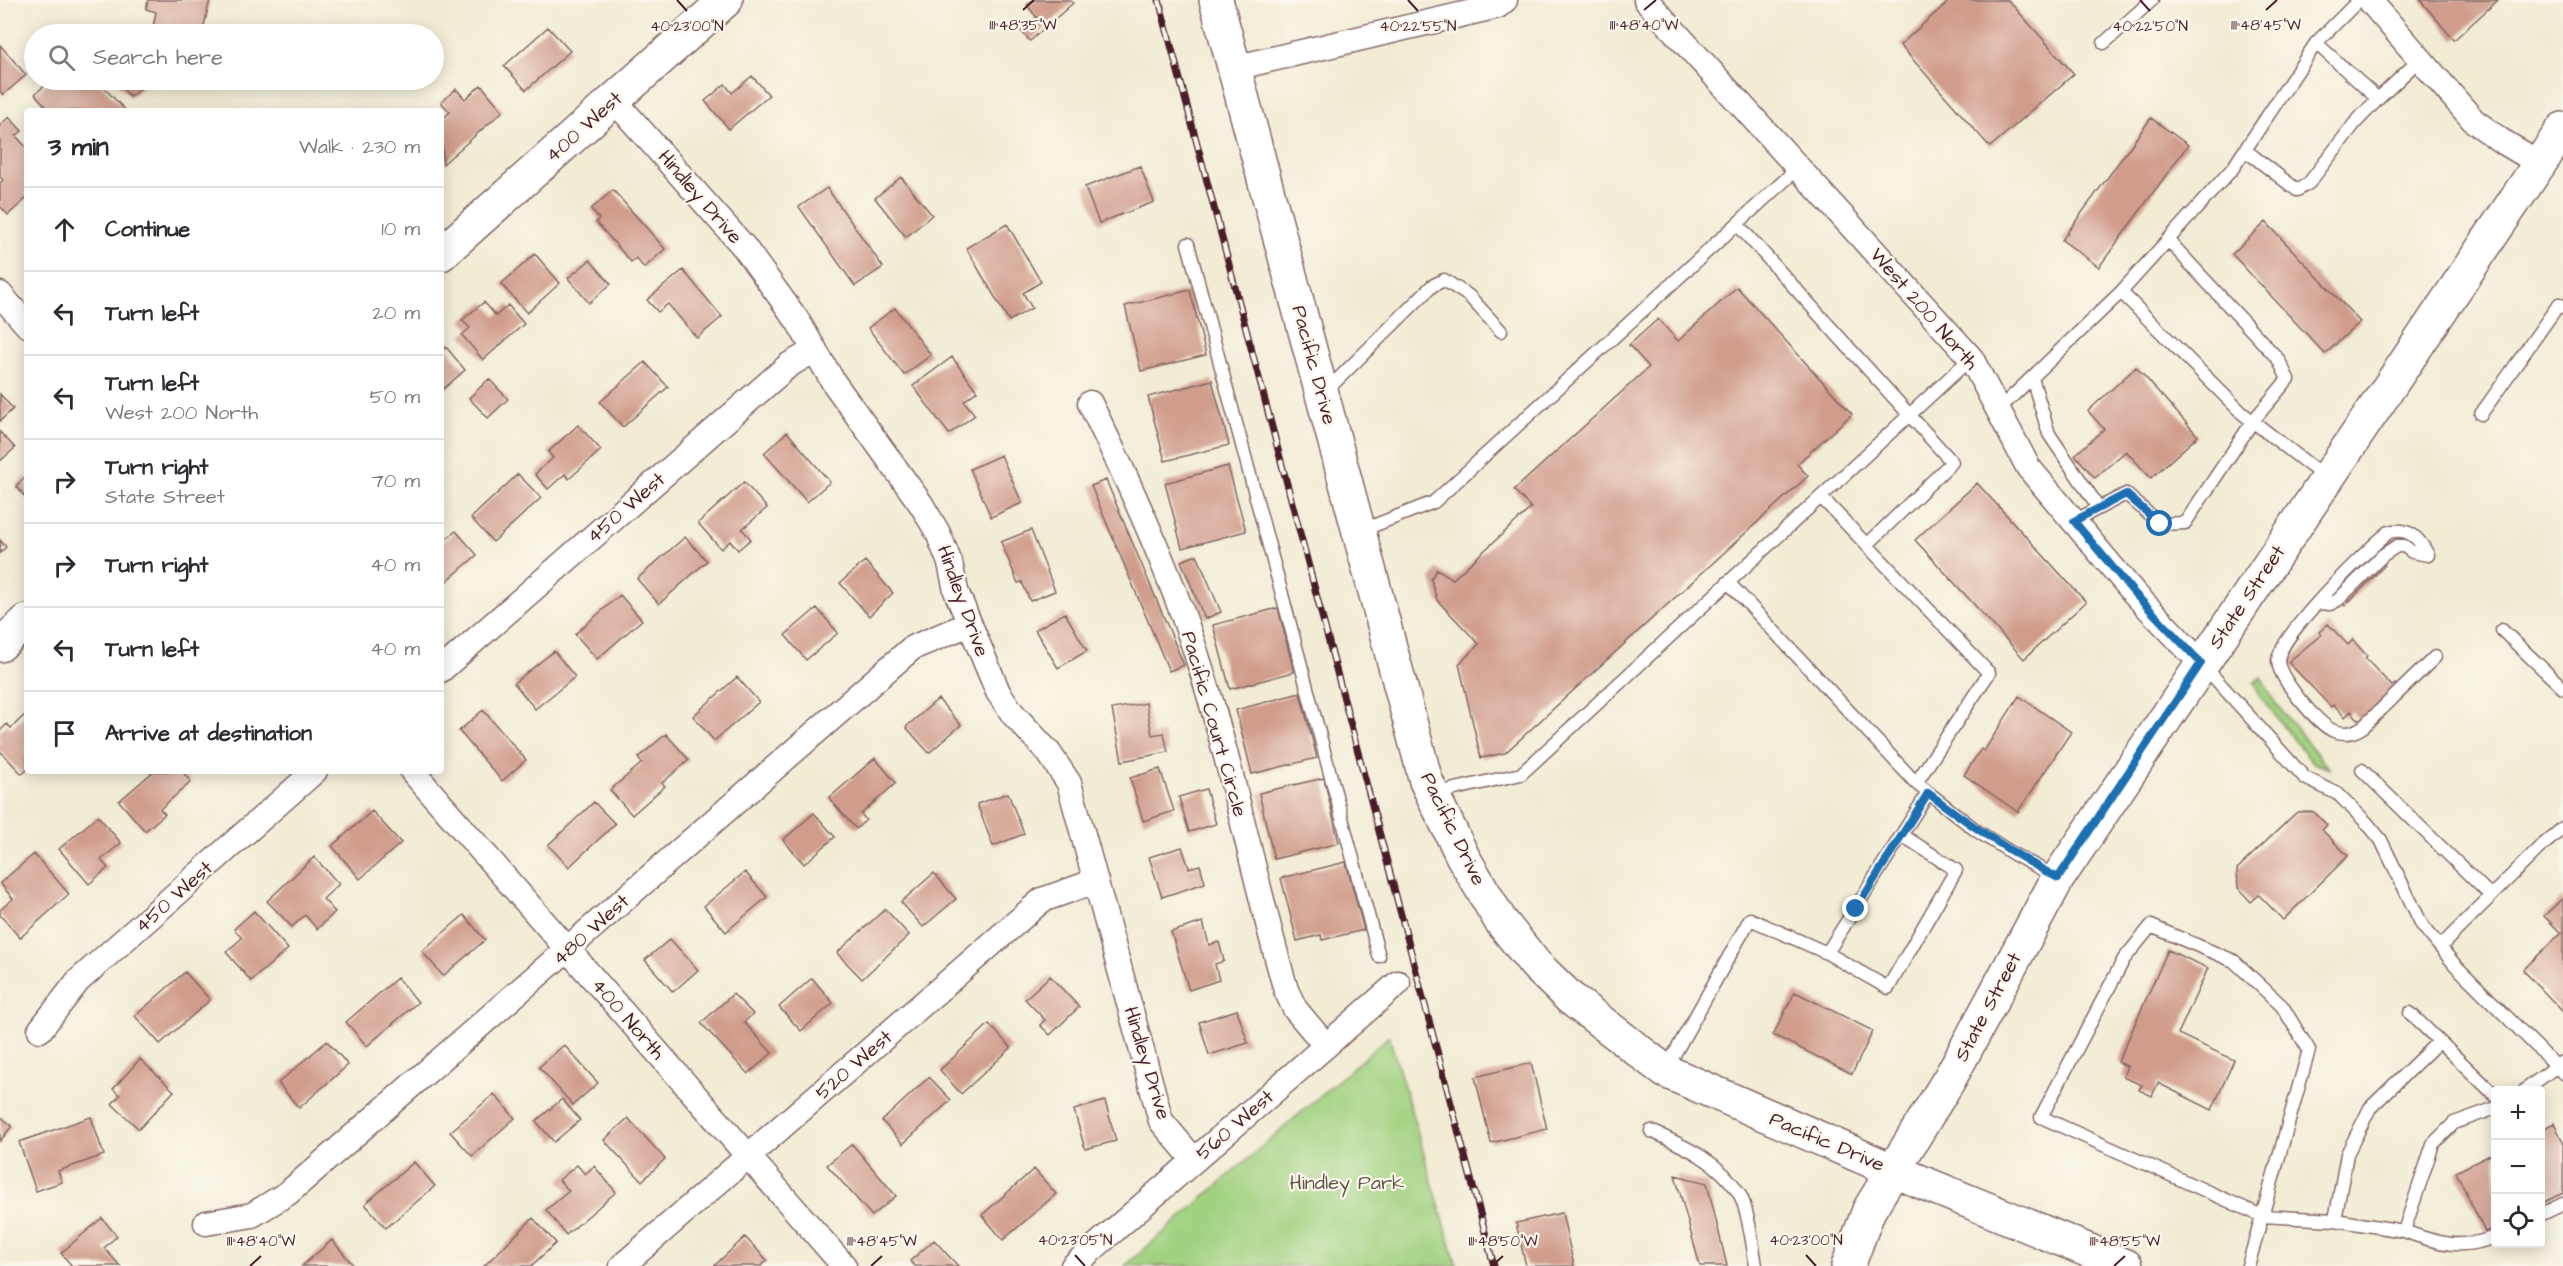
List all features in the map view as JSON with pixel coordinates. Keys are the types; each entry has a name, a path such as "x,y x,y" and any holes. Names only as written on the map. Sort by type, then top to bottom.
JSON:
{"street":[{"name":"400 West","path":"444,251 726,0"},
{"name":"Pacific Drive","path":"1216,0 1426,781 1463,857 1500,920 1536,965 1570,998 1665,1071 2115,1264"},
{"path":"1234,68 1498,6 1505,0"},
{"name":"West 200 North","path":"1646,0 1971,358 2028,467 2134,593 2201,663"},
{"path":"2368,0 2474,121 2500,140 2539,163"},
{"name":"Hindley Drive","path":"614,100 744,247 797,320 834,383 921,504 938,533 950,563 956,591 998,692 1013,714 1049,753 1069,783 1161,1121 1194,1160"},
{"name":"State Street","path":"1848,1266 1869,1210 1950,1078 2058,878 2563,129"},
{"path":"0,294 24,322"},
{"name":"450 West","path":"444,667 789,365 815,350"},
{"name":"Pacific Court Circle","path":"1089,403 1117,458 1188,629 1207,689 1286,990 1295,1009 1326,1046"},
{"path":"0,645 24,624"},
{"name":"480 West","path":"206,1223 252,1215 288,1194 912,648 969,624"},
{"name":"450 West","path":"40,1030 78,981 312,774"},
{"name":"400 North","path":"415,774 844,1266"},
{"name":"520 West","path":"622,1266 1042,900 1096,881"},
{"name":"560 West","path":"1072,1266 1398,983"}],"lane":[{"path":"2104,43 2152,0"},
{"path":"1998,410 2121,292 2233,168 2316,43 2359,0"},
{"path":"2316,43 2378,99"},
{"path":"2245,150 2297,190 2309,183 2355,123 2420,59"},
{"path":"1359,531 1434,502 1798,168"},
{"path":"1737,224 1953,462 1867,545"},
{"path":"2074,521 2126,494 2160,524 2185,523 2253,422 2288,379 2278,359 2168,240"},
{"path":"1188,244 1379,956"},
{"path":"1322,395 1432,286 1444,280 1470,296 1501,331"},
{"path":"2121,292 2253,422 2327,478"},
{"path":"2481,414 2562,304"},
{"path":"1432,794 1521,774 1971,358"},
{"path":"2032,378 2049,434 2099,508"},
{"path":"1821,497 1989,673 1916,783"},
{"path":"2428,555 2422,543 2410,532 2398,530 2389,532 2318,603 2282,650 2278,661 2282,674 2300,699 2332,730 2345,734 2355,733 2435,657"},
{"path":"1728,582 1916,783 1977,831 2058,878"},
{"path":"2502,630 2563,688"},
{"path":"2201,663 2305,778 2338,794 2374,831 2385,847 2422,925 2456,965 2561,1067 2531,1086"},
{"path":"2362,770 2491,896"},
{"path":"1827,953 1928,793"},
{"path":"1665,1071 1750,919 1827,953 1888,988 1956,870 1902,835"},
{"path":"2440,946 2491,896 2561,835"},
{"path":"2248,1266 2262,1216 2309,1050 2282,1006 2234,961 2151,926 2124,959 2041,1117 2262,1216 2335,1220 2404,1231 2438,1244 2462,1245 2484,1242 2491,1238"},
{"path":"2410,1013 2491,1091"},
{"path":"2335,1220 2347,1154 2370,1108 2439,1041"},
{"path":"2404,1231 2433,1144 2454,1124 2491,1110"},
{"path":"1651,1131 1689,1148 1719,1169 1740,1194 1752,1238 1756,1266"},
{"path":"2545,1213 2563,1204"}],"green space":[{"path":"2261,677 2276,704 2329,769 2314,763 2306,755 2260,696 2254,683"},
{"name":"Hindley Park","path":"1389,1036 1457,1266 1125,1266"}],"building":[{"path":"148,0 210,0 204,24 154,24 156,12 146,9"},
{"path":"1033,0 1070,0 1073,3 1030,41 1021,31 1037,18 1027,5"},
{"path":"1950,0 2008,0 2074,74 1990,147 1900,45"},
{"path":"2420,0 2498,0 2454,40"},
{"path":"548,27 570,51 526,90 504,66"},
{"path":"0,45 24,73 24,77 3,95 0,91"},
{"path":"752,76 769,95 729,129 705,101 725,84 732,93"},
{"path":"481,85 503,111 444,163 444,117 450,112 441,102 456,89 465,99"},
{"path":"40,90 106,90 123,108 47,108 35,94"},
{"path":"124,90 139,90 130,97"},
{"path":"9,117 22,131 16,136 24,145 24,201 8,215 0,206 0,183 3,180 0,177 0,125"},
{"path":"2151,118 2188,145 2099,267 2062,240"},
{"path":"1140,166 1154,202 1099,223 1085,187"},
{"path":"901,177 932,215 906,237 875,198"},
{"path":"827,188 883,267 855,286 799,207"},
{"path":"613,190 665,249 644,268 636,258 631,262 596,222 599,219 591,209"},
{"path":"2266,222 2360,322 2325,354 2232,254"},
{"path":"1007,224 1041,282 1023,293 1032,308 1009,321 966,248"},
{"path":"535,254 560,283 527,313 501,284"},
{"path":"590,260 611,284 589,303 568,278"},
{"path":"683,270 722,317 697,338 668,304 658,312 647,300"},
{"path":"1737,287 1852,414 1797,464 1808,476 1505,753 1481,758 1459,664 1479,644 1437,600 1431,579 1437,569 1453,579 1531,508 1514,490 1649,367 1629,345 1658,319 1678,341"},
{"path":"1190,290 1206,355 1141,371 1125,306"},
{"path":"484,302 496,316 508,305 524,324 483,360 462,335 470,328 462,320"},
{"path":"895,308 931,355 904,375 868,328"},
{"path":"446,347 465,370 444,388 444,349"},
{"path":"952,357 977,391 964,401 975,415 949,434 913,386"},
{"path":"645,362 668,387 623,427 600,402"},
{"path":"2136,367 2198,436 2151,478 2126,451 2095,478 2075,455 2104,429 2088,411"},
{"path":"489,379 508,399 488,418 469,398"},
{"path":"1212,380 1229,445 1165,461 1148,397"},
{"path":"0,394 13,409 0,421"},
{"path":"578,425 601,450 569,479 565,474 548,489 535,474 553,458 548,452"},
{"path":"0,432 15,448 0,461"},
{"path":"787,432 830,482 807,502 764,453"},
{"path":"1001,455 1022,503 991,517 970,469"},
{"path":"1228,466 1246,531 1182,548 1165,483"},
{"path":"518,474 541,498 493,542 471,518"},
{"path":"24,478 24,495 16,486"},
{"path":"1106,480 1184,665 1169,671 1091,486"},
{"path":"744,482 767,508 742,529 751,539 738,550 730,541 721,549 698,523"},
{"path":"1977,483 2086,602 2024,659 1915,540"},
{"path":"1031,530 1055,591 1030,601 1022,582 1018,583 1001,542"},
{"path":"456,531 477,555 444,583 444,541"},
{"path":"685,537 707,561 659,604 637,579"},
{"path":"0,540 6,547 0,553"},
{"path":"2367,547 2385,565 2345,606 2326,587"},
{"path":"1197,555 1221,612 1205,619 1181,561"},
{"path":"865,561 893,593 869,616 840,583"},
{"path":"620,595 642,620 597,659 575,634"},
{"path":"817,608 838,633 806,660 785,635"},
{"path":"1278,608 1294,672 1230,689 1213,625"},
{"path":"1065,613 1087,651 1058,668 1035,630"},
{"path":"2328,624 2348,645 2353,640 2367,656 2365,658 2392,686 2395,684 2402,691 2365,727 2351,711 2345,717 2333,705 2331,707 2288,662 2321,635 2319,632"},
{"path":"554,651 575,677 535,709 514,683"},
{"path":"737,677 759,702 714,741 693,716"},
{"path":"1300,693 1317,758 1252,774 1236,710"},
{"path":"2019,696 2071,732 2018,812 1964,775 1981,749 1984,751"},
{"path":"938,699 961,725 929,753 906,727"},
{"path":"1146,703 1152,735 1164,733 1168,752 1122,761 1112,709"},
{"path":"483,710 526,760 502,781 459,731"},
{"path":"24,716 24,772 22,774 0,751 0,731 7,724 11,728"},
{"path":"666,734 689,760 662,783 665,786 632,815 610,790 642,763 638,758"},
{"path":"875,758 896,783 861,814 866,820 856,829 829,798"},
{"path":"1160,769 1174,811 1143,821 1130,778"},
{"path":"150,774 184,774 191,782 160,809 165,814 145,831 119,801"},
{"path":"1324,778 1339,843 1274,859 1259,793"},
{"path":"1206,789 1216,824 1189,832 1179,797"},
{"path":"1008,793 1024,834 993,846 977,804"},
{"path":"594,802 615,824 569,867 548,845"},
{"path":"372,811 401,843 360,879 332,846"},
{"path":"2297,812 2314,812 2327,825 2322,830 2348,856 2283,920 2259,895 2251,902 2238,888 2237,869"},
{"path":"814,813 835,837 804,864 783,840"},
{"path":"98,816 121,843 101,860 108,868 89,884 59,849"},
{"path":"1182,847 1189,868 1200,865 1205,883 1162,897 1149,857"},
{"path":"34,854 69,894 20,938 0,915 0,910 13,899 0,883"},
{"path":"314,857 339,884 323,899 335,912 317,929 305,915 292,927 267,901"},
{"path":"1346,862 1364,930 1322,940 1321,935 1297,941 1281,878"},
{"path":"745,872 767,897 726,932 704,906"},
{"path":"934,873 956,899 923,927 901,902"},
{"path":"2563,898 2563,1012 2523,970 2561,933 2544,916"},
{"path":"885,909 909,935 862,979 837,953"},
{"path":"254,911 288,949 251,981 226,952 242,938 234,929"},
{"path":"464,915 485,940 443,976 422,951"},
{"path":"1203,922 1209,945 1219,942 1224,961 1215,964 1219,980 1189,990 1171,932"},
{"path":"670,939 698,970 673,992 645,960"},
{"path":"2168,950 2208,968 2178,1034 2234,1060 2212,1110 2158,1083 2152,1096 2139,1090 2142,1085 2123,1077 2127,1066 2118,1062"},
{"path":"185,972 210,1000 160,1044 135,1016"},
{"path":"1050,976 1079,1007 1050,1035 1040,1025 1045,1020 1025,999"},
{"path":"397,978 418,1002 367,1046 346,1022"},
{"path":"812,978 833,1003 801,1031 779,1007"},
{"path":"1795,992 1873,1031 1852,1074 1773,1035"},
{"path":"733,994 753,1014 744,1022 772,1053 748,1074 701,1023"},
{"path":"1237,1010 1248,1043 1209,1055 1199,1022"},
{"path":"989,1024 1011,1048 961,1094 940,1070"},
{"path":"327,1041 348,1065 299,1108 278,1083"},
{"path":"564,1045 598,1083 573,1105 539,1067"},
{"path":"140,1059 174,1091 139,1129 112,1104 120,1095 113,1089"},
{"path":"1531,1063 1547,1129 1491,1143 1475,1077"},
{"path":"929,1077 951,1100 903,1144 882,1121"},
{"path":"494,1094 515,1118 472,1156 450,1132"},
{"path":"562,1099 580,1120 554,1142 536,1121"},
{"path":"1105,1101 1116,1141 1085,1149 1074,1110"},
{"path":"0,1116 12,1126 0,1141"},
{"path":"91,1117 104,1155 58,1171 62,1182 36,1191 19,1142"},
{"path":"628,1118 665,1159 642,1181 604,1140"},
{"path":"2554,1123 2563,1142 2563,1193 2545,1202 2545,1140 2545,1128"},
{"path":"852,1144 896,1196 872,1216 827,1165"},
{"path":"2491,1154 2491,1229 2485,1232 2456,1172"},
{"path":"414,1162 435,1186 386,1228 365,1204"},
{"path":"577,1165 585,1174 594,1166 616,1192 566,1235 546,1210 569,1191 559,1180"},
{"path":"1034,1169 1056,1194 1003,1240 982,1215"},
{"path":"1675,1175 1707,1183 1727,1266 1700,1266"},
{"path":"1562,1213 1574,1266 1526,1266 1516,1223"},
{"path":"102,1218 117,1236 104,1248 120,1266 72,1266 61,1253"},
{"path":"533,1218 556,1243 531,1266 484,1266"},
{"path":"745,1237 767,1260 761,1266 714,1266"},
{"path":"332,1240 354,1266 302,1266"},
{"path":"934,1240 958,1266 915,1266 910,1261"}],"railway":[{"path":"1159,0 1494,1266"}],"route":[{"path":"1856,909 1928,793 1977,831 2058,878 2201,663 2134,593 2074,521 2126,494 2160,524"}]}
